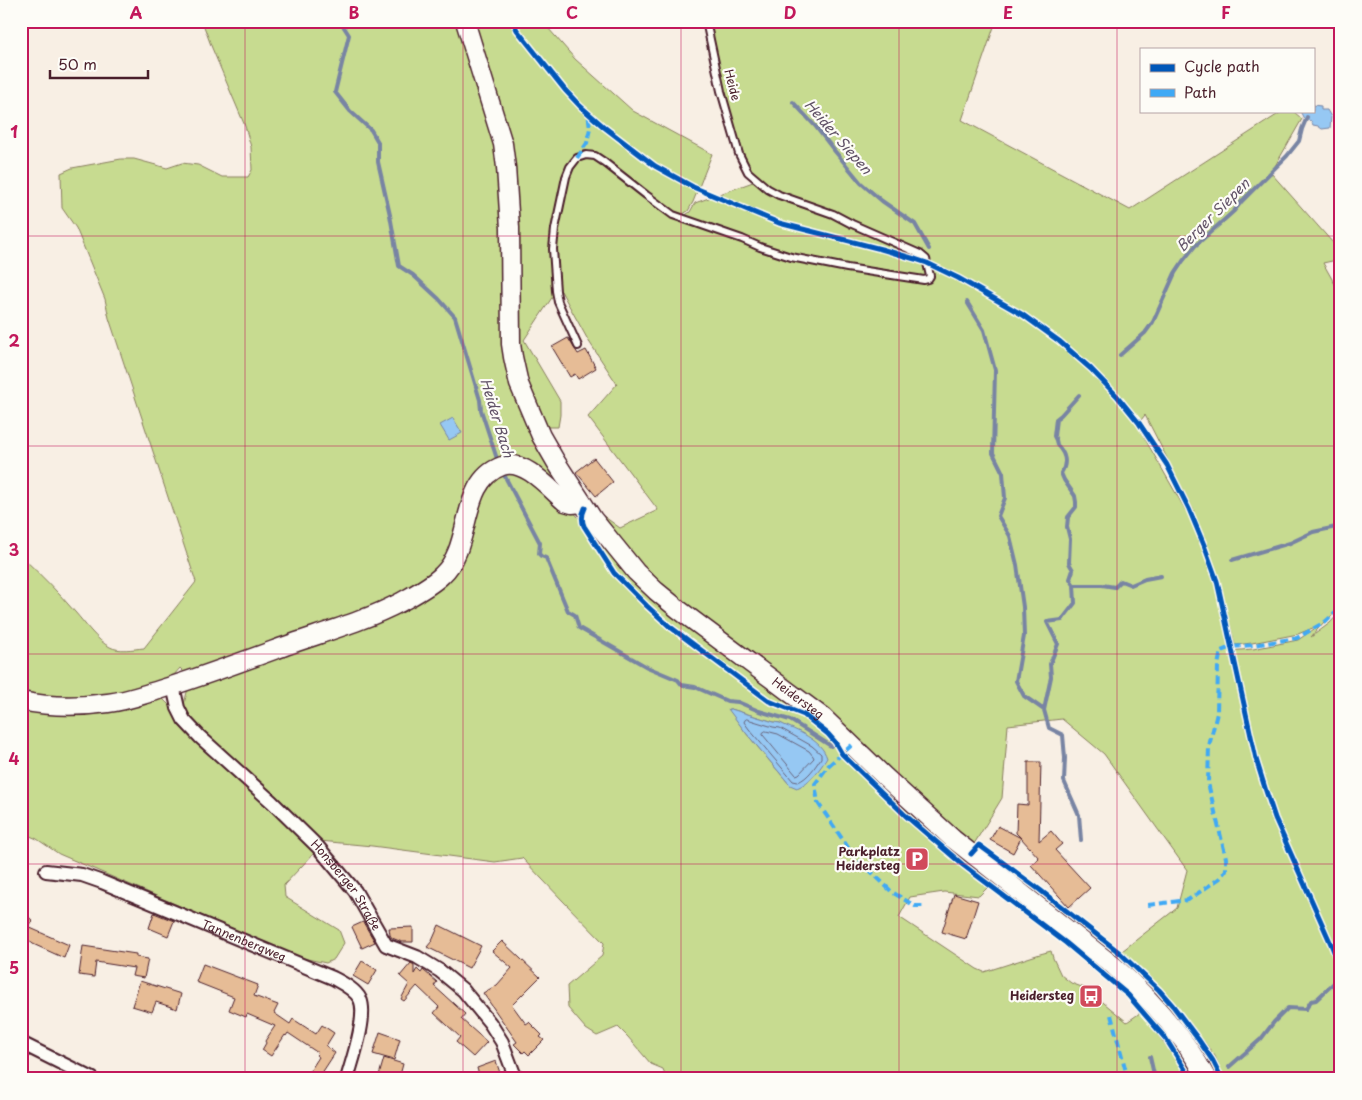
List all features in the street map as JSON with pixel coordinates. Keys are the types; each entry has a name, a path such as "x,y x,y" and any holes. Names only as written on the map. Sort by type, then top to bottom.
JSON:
{"main road":[{"name":"Heidersteg","path":"465,21 503,144 509,219 512,357 519,384 541,436 582,503 613,545 636,572 656,591 824,718 913,804 953,839 1104,957 1132,982 1163,1015 1188,1048 1207,1079"},
{"path":"21,701 50,705 88,705 130,699 173,686 366,618 416,594 441,576 452,565 460,547 476,491 482,481 500,467 512,465 524,468 565,502 572,504 582,503"}],"street":[{"name":"Honsberger Straße","path":"173,686 178,708 184,720 318,846 355,892 386,945 417,957 440,971 463,990 490,1023 502,1042 516,1079"},
{"name":"Tannenbergweg","path":"46,871 82,875 102,882 333,978 345,985 360,999 362,1010 357,1042 347,1079"},
{"path":"21,1044 93,1079"}],"lane":[{"name":"Heide","path":"578,346 558,302 552,250 566,177 577,158 586,155 594,156 604,162 674,215 791,258 924,280 930,276 926,259 920,254 834,214 779,195 768,189 748,172 739,154 721,91 706,21"}],"green space":[{"path":"202,21 465,21 503,144 507,176 504,144 467,21 542,21 575,59 633,111 712,154 693,202 688,211 681,215 675,213 620,171 616,175 671,216 680,219 690,212 695,203 753,182 748,174 723,88 710,27 715,21 996,21 962,120 1130,210 1281,112 1294,112 1302,119 1271,173 1341,252 1341,259 1323,263 1341,295 1341,608 1324,622 1311,637 1330,623 1341,611 1341,674 1336,686 1341,727 1341,1079 1225,1079 1215,1056 1187,1019 1161,989 1122,951 1177,908 1187,870 1104,754 1062,719 1008,725 1002,798 974,844 919,798 836,720 682,605 640,567 591,507 620,528 658,510 588,417 617,384 588,340 561,291 555,293 524,340 560,401 558,427 539,427 519,378 512,346 510,279 511,350 516,375 530,414 549,451 582,503 572,504 565,502 528,470 519,466 502,466 488,474 479,486 472,500 459,548 452,563 432,583 388,609 348,626 291,644 249,653 185,673 180,668 173,676 161,683 105,698 53,701 21,695 21,556 55,590 96,636 114,649 144,648 196,582 109,318 105,299 76,228 62,208 61,173 72,168 121,159 134,159 167,168 182,163 198,165 222,177 248,177 252,170 251,147 245,126","holes":["1145,415 1194,511 1186,511 1137,425","1221,608 1226,608 1235,645 1298,634 1320,625 1298,640 1253,649 1229,651"]},
{"path":"513,469 570,508 632,577 830,729 879,783 908,810 966,860 994,881 979,896 944,892 910,897 899,917 984,972 1051,951 1061,975 1071,983 1087,989 1127,1022 1140,1013 1166,1045 1188,1079 666,1079 663,1069 651,1064 618,1027 597,1036 586,1029 568,1008 567,986 602,956 604,943 522,858 495,862 320,841 207,739 185,713 187,709 183,708 187,692 196,681 435,584 479,489","holes":["729,709 780,723 815,742 790,785 746,733"]},
{"path":"162,698 316,851 284,885 285,897 339,930 344,943 334,959 326,963 298,957 59,854 37,839 21,832 21,702"}],"water":[{"path":"1314,105 1321,106 1321,110 1327,110 1331,117 1330,128 1322,129 1313,125 1311,121 1304,119 1300,112 1314,112"},
{"path":"453,418 462,433 449,440 440,425"},
{"path":"728,709 780,723 801,733 820,746 827,758 811,779 797,788 790,785"}],"building":[{"path":"568,338 578,354 586,350 596,368 578,379 575,374 570,377 552,347"},
{"path":"594,458 613,482 596,496 576,472"},
{"path":"1028,762 1041,762 1039,841 1051,831 1062,844 1055,850 1090,888 1069,907 1031,865 1039,858 1016,833 1017,804 1028,805"},
{"path":"998,826 1021,838 1013,853 990,840"},
{"path":"954,894 978,901 966,939 942,932"},
{"path":"21,910 33,921 28,927 69,945 64,958 33,944 21,934"},
{"path":"154,913 174,921 168,936 149,928"},
{"path":"363,922 375,942 362,948 352,927"},
{"path":"439,925 481,946 469,968 427,947 432,941"},
{"path":"413,927 413,942 402,942 392,938 390,935 389,928"},
{"path":"502,941 540,977 512,1005 526,1024 529,1022 542,1035 540,1037 544,1040 529,1055 525,1051 523,1053 514,1044 517,1042 483,993 497,985 512,968 492,951"},
{"path":"83,946 136,954 136,957 148,959 144,978 132,976 134,968 96,962 94,977 79,975"},
{"path":"362,961 377,970 368,985 353,976"},
{"path":"411,963 414,965 414,974 417,969 421,973 423,970 437,982 434,986 465,1014 461,1019 487,1042 473,1057 456,1042 460,1037 434,1013 439,1007 417,986 404,1001 401,999 409,984 400,976"},
{"path":"203,964 258,985 254,996 278,1005 274,1013 290,1024 293,1019 316,1034 322,1025 334,1033 326,1046 335,1053 318,1079 305,1079 319,1057 316,1055 318,1053 288,1033 271,1056 262,1050 266,1043 265,1041 275,1026 247,1014 246,1017 229,1010 234,997 196,982"},
{"path":"140,981 181,994 177,1009 156,1002 152,1012 132,1006"},
{"path":"380,1032 400,1039 394,1060 373,1054"},
{"path":"384,1058 403,1064 399,1079 378,1079"},
{"path":"496,1061 502,1079 480,1079 477,1068"}],"waterway":[{"name":"Heider Bach","path":"340,21 349,35 335,92 350,111 371,130 378,142 378,162 399,266 413,275 455,317 480,400 481,410 498,462"},
{"name":"Heider Siepen","path":"793,102 816,127 861,183 882,201 915,224 929,249"},
{"name":"Berger Siepen","path":"1120,355 1145,333 1153,322 1175,273 1183,261 1195,246 1234,211 1287,156 1299,141 1307,117"},
{"name":"Heider Siepen","path":"967,302 984,330 995,370 993,453 1003,473 1005,498 998,516 1010,536 1017,565 1023,607 1024,636 1016,681 1024,696 1044,710 1049,728 1063,735 1064,781 1079,815 1081,840"},
{"name":"Berger Siepen","path":"1074,585 1070,579 1073,570 1069,563 1070,539 1067,527 1068,517 1076,507 1076,502 1075,496 1061,473 1065,458 1054,436 1056,419 1079,395"},
{"name":"Heider Bach","path":"502,471 540,543 539,554 546,558 568,611 575,615 579,628 647,667 678,680 682,685 695,687 727,701 738,702 759,711 790,720 831,746"},
{"path":"1232,560 1290,543 1313,532 1341,526"},
{"path":"1044,710 1051,677 1050,664 1058,644 1047,622 1062,620 1075,603 1074,585 1115,587 1121,581 1131,585 1145,579 1161,576"},
{"path":"1229,1067 1261,1039 1288,1008 1306,1009 1311,1001 1316,1000 1336,981"},
{"name":"Heider Bach","path":"1150,1057 1155,1079"}],"marked path":[{"path":"577,158 587,143 590,128 588,112"},
{"path":"1148,905 1188,900 1220,878 1226,870 1226,858 1208,783 1209,746 1217,713 1218,665 1221,651 1231,647 1297,638 1325,622 1341,608"},
{"path":"852,745 828,766 815,784 818,803 851,852 892,892 915,906 924,906"},
{"path":"1111,1015 1128,1079"}],"cycle path":[{"path":"513,21 517,30 580,106 655,166 693,187 779,223 915,259 958,278 1023,315 1059,341 1091,369 1117,396 1139,423 1167,465 1204,545 1217,581 1256,759 1265,788 1275,818 1341,969"},
{"path":"585,508 582,517 584,526 614,573 647,606 669,626 769,701 804,715 828,734 842,754 905,815 963,865 1066,943 1128,995 1166,1039 1191,1079"},
{"path":"971,854 979,845 1120,953 1173,1006 1213,1061 1222,1079"}],"place":[{"name":"Parkplatz Heidersteg","path":"917,859"},
{"name":"Heidersteg","path":"1091,996"}]}
